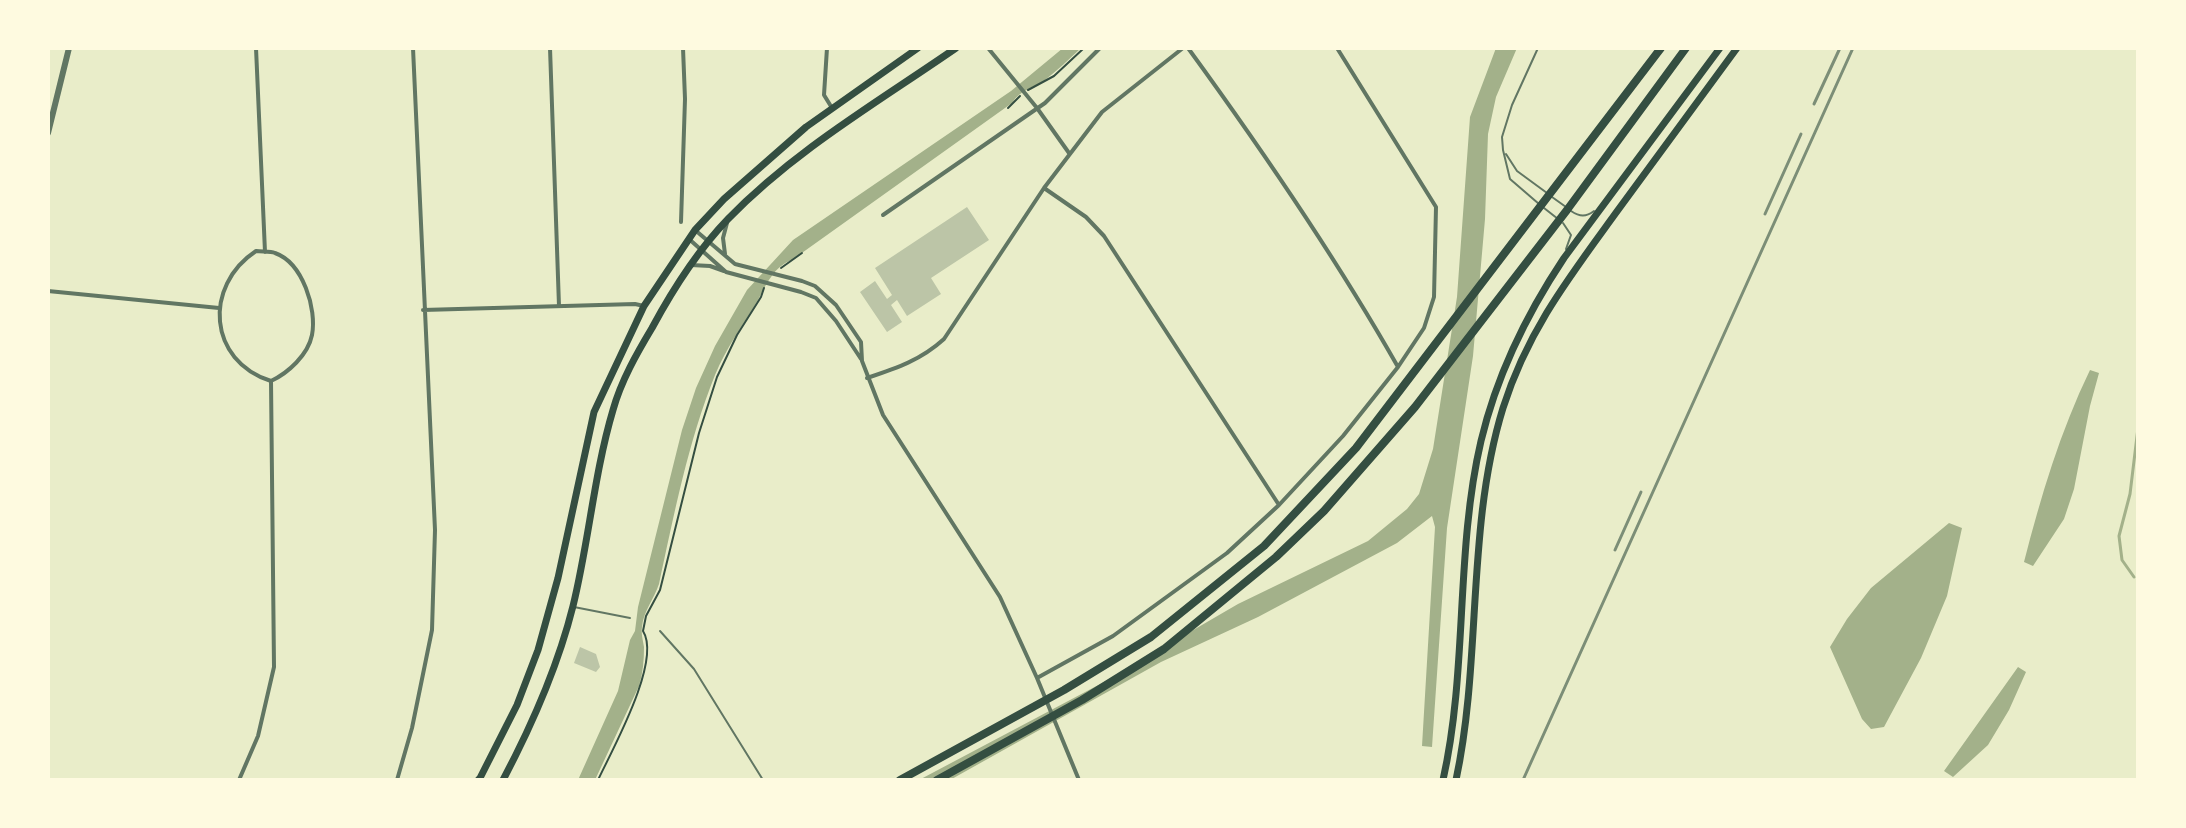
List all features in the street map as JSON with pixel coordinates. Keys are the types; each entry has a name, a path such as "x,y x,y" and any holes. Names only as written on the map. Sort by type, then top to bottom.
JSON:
{"highway":[{"path":"900,780 1064,690 1151,637 1264,546 1356,448 1661,48"},
{"path":"937,780 1082,700 1164,649 1276,557 1324,511 1415,407 1567,210 1686,48"}],"main road":[{"path":"479,780 517,705 538,650 558,578 594,412 644,306 695,230 724,199 764,162 832,108 918,48"},
{"path":"503,780 532,721 573,606 614,406 635,357 691,265 728,219 794,161 835,129 956,48"},
{"path":"1443,780 1454,717 1469,519 1481,443 1491,405 1515,343 1540,294 1720,48"},
{"path":"1456,780 1466,736 1488,478 1503,408 1514,378 1554,297 1737,48"}],"street":[{"path":"48,133 69,48"},
{"path":"256,48 265,252"},
{"path":"397,780 412,728 429,645 435,596 435,530 413,48"},
{"path":"550,48 559,306"},
{"path":"681,222 685,99 683,48"},
{"path":"827,48 824,95 832,108"},
{"path":"988,48 1069,153"},
{"path":"883,215 1037,108 1100,48"},
{"path":"867,378 912,363 944,339 1044,188 1102,112 1186,48 1282,181 1350,283 1398,367"},
{"path":"1037,678 1113,636 1227,553 1279,505 1343,436 1398,367 1424,328 1434,297 1436,207 1337,48"},
{"path":"1044,188 1086,217 1104,236 1279,505"},
{"path":"725,256 723,238 728,219"},
{"path":"695,230 735,264 815,286 836,305 861,342 867,378 883,415 1000,597 1079,780"},
{"path":"689,239 726,272"},
{"path":"256,251 275,253 298,272 307,289 312,337 306,351 280,377 271,381 250,373 231,352 224,338 219,308 223,290 236,267 256,251"},
{"path":"691,265 710,266 816,298 836,321 862,361"},
{"path":"48,291 219,308"},
{"path":"423,310 644,306"},
{"path":"239,780 258,736 274,667 271,381"}],"lane":[{"path":"1538,48 1512,105 1502,137 1503,150 1510,179 1567,227 1571,235 1564,258"},
{"path":"1503,150 1517,171 1578,216 1588,215 1603,205"},
{"path":"573,606 630,618"},
{"path":"660,631 694,669 763,780"}],"path":[{"path":"1008,108 1030,88 1054,76 1084,48"},
{"path":"774,276 802,253"},
{"path":"598,780 644,678 647,637 643,631 646,616 660,590 699,433 717,377 764,287"}],"shaded area":[{"path":"1063,48 1081,48 1045,80 1023,92 1012,103 780,267 771,277 729,346 705,400 682,479 659,584 643,621 644,657 639,686 595,780 578,780 618,691 682,430 696,388 715,346 747,290 793,240 1011,91"},
{"path":"1496,48 1517,48 1496,97 1488,134 1485,219 1473,356 1447,528 1432,747 1422,746 1435,527 1432,516 1397,543 1258,617 1161,662 950,780 919,780 1104,682 1238,604 1368,541 1407,509 1419,494 1433,449 1457,297 1470,117"},
{"path":"2090,370 2099,373 2074,489 2064,519 2033,566 2024,562 2037,513 2060,441"},
{"path":"1949,523 1962,528 1947,596 1921,658 1884,727 1871,729 1862,719 1830,647 1871,588"},
{"path":"2018,667 2026,672 2009,710 1988,745 1953,777 1944,771"}],"building":[{"path":"967,207 989,240 931,278 941,294 907,316 897,300 891,305 902,322 887,332 860,292 875,281 887,299 892,295 875,268"},
{"path":"580,647 596,654 600,667 596,672 574,663"}],"waterway":[{"path":"2134,577 2122,560 2119,536 2130,494 2138,428"}],"railway":[{"path":"1814,104 1840,48"},
{"path":"1523,780 1853,48"},
{"path":"1765,214 1801,134"},
{"path":"1615,550 1641,492"}]}
